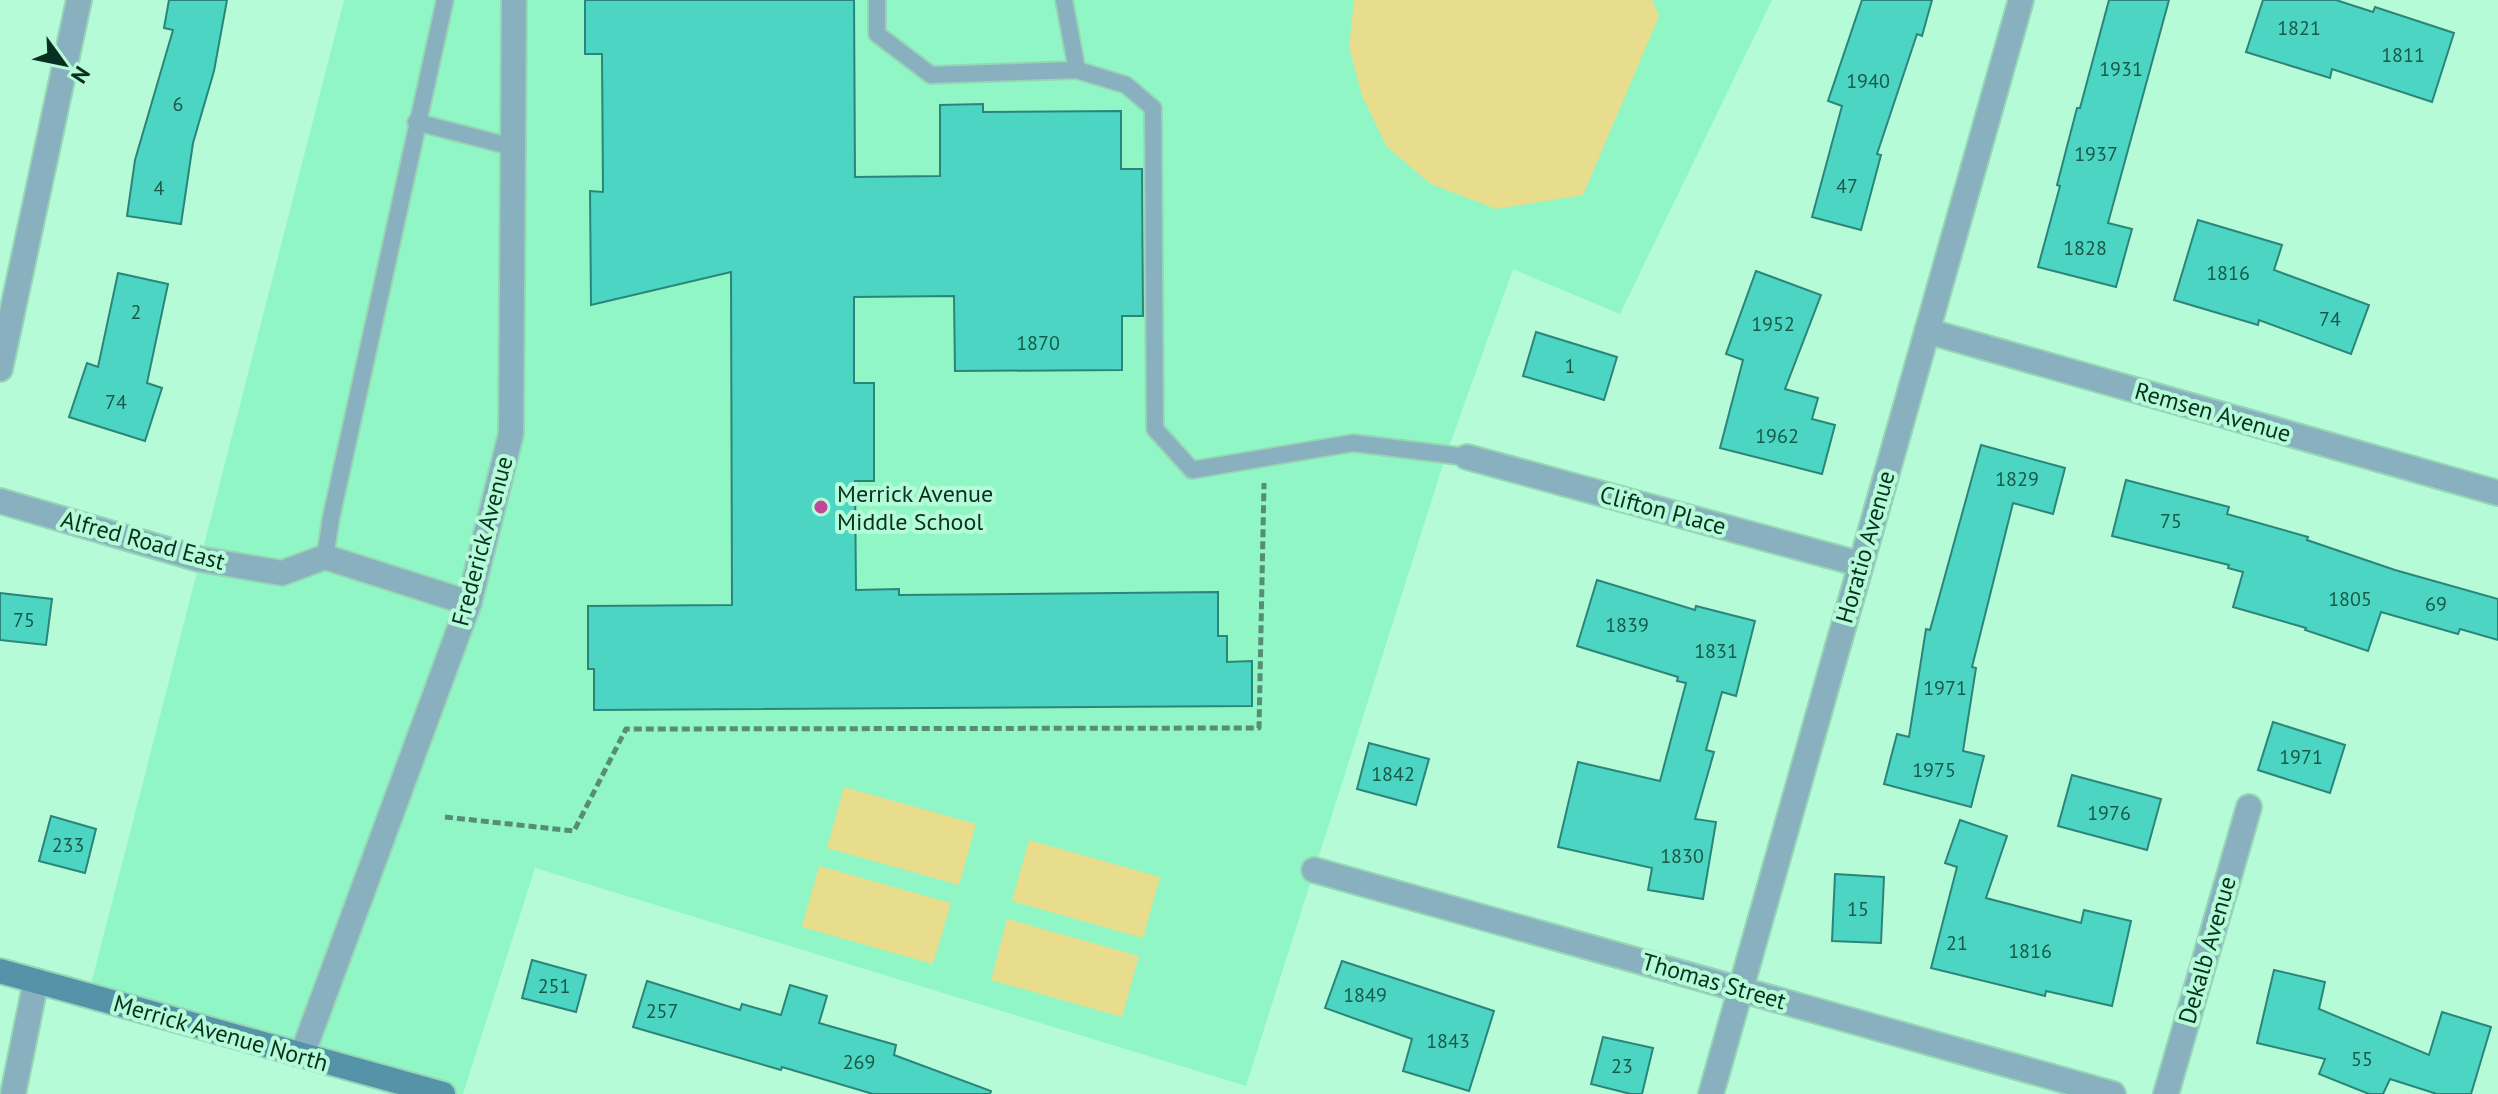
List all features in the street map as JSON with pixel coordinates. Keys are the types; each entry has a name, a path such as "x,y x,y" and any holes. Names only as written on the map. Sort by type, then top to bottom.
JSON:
{"main road":[{"name":"Merrick Avenue North","path":"0,971 443,1094"}],"street":[{"path":"0,369 79,0"},
{"name":"Frederick Avenue","path":"302,1055 469,603 511,434 514,0"},
{"name":"Horatio Avenue","path":"1711,1094 2021,0"},
{"name":"Remsen Avenue","path":"1927,331 2498,493"},
{"name":"Clifton Place","path":"1467,457 1860,564"},
{"name":"Alfred Road East","path":"0,501 199,559 282,573 325,557"},
{"path":"325,557 469,603"},
{"name":"Dekalb Avenue","path":"2166,1094 2249,807"},
{"name":"Thomas Street","path":"1314,870 2113,1094"},
{"path":"13,1094 36,981"}],"lane":[{"path":"325,557 416,122 445,0"},
{"path":"877,0 877,34 931,75 1077,70 1126,85 1153,108 1155,429 1192,470 1353,443 1467,457"},
{"path":"1064,0 1077,70"},
{"path":"416,122 513,147"}],"path":[{"path":"445,817 574,831 626,729 1259,728 1264,458"}],"shaded area":[{"name":"Merrick Avenue Middle School","path":"344,0 1772,0 1620,314 1513,269 1446,455 1246,1086 535,868 463,1094 443,1094 88,996"},
{"path":"1354,0 1652,0 1659,16 1583,195 1496,209 1431,184 1387,147 1362,96 1349,47"},
{"path":"844,787 976,824 959,885 827,848"},
{"path":"1029,840 1160,877 1143,938 1012,901"},
{"path":"819,866 951,903 933,964 802,927"},
{"path":"1007,919 1139,956 1122,1017 991,980"}],"building":[{"path":"169,0 227,0 214,71 193,143 181,224 127,216 135,160 173,30 164,28"},
{"path":"585,0 854,0 855,177 940,176 940,105 983,104 983,112 1121,111 1121,169 1142,169 1143,316 1122,316 1122,370 955,371 954,296 854,297 854,383 874,383 874,481 855,481 856,590 899,589 899,595 1218,592 1218,636 1227,636 1227,662 1252,661 1252,706 594,710 594,669 588,669 588,606 732,605 731,272 591,305 590,191 603,192 602,54 585,54"},
{"path":"1862,0 1932,0 1922,36 1917,34 1877,154 1881,155 1861,230 1812,217 1842,106 1828,101"},
{"path":"2109,0 2169,0 2108,223 2132,229 2116,287 2038,267 2077,108 2080,108"},
{"path":"2263,0 2336,0 2373,12 2375,7 2454,33 2432,102 2332,69 2330,78 2246,52"},
{"path":"2198,220 2282,245 2274,270 2369,305 2351,354 2259,320 2258,325 2174,300"},
{"path":"1756,271 1821,295 1785,389 1818,398 1812,419 1835,425 1822,474 1720,448 1743,360 1726,354"},
{"path":"118,273 168,284 147,383 162,388 145,441 69,417 87,363 98,367"},
{"path":"1536,332 1617,357 1604,400 1523,376"},
{"path":"1981,445 2065,468 2053,514 2013,503 1972,667 1976,668 1963,751 1984,756 1971,807 1884,784 1897,734 1909,737 1926,629 1930,630"},
{"path":"2126,480 2229,507 2227,514 2308,537 2307,540 2395,570 2498,599 2498,640 2460,629 2458,634 2381,612 2368,651 2306,628 2233,607 2243,572 2228,568 2229,565 2112,536"},
{"path":"1597,580 1695,610 1696,606 1755,621 1736,696 1722,692 1706,750 1714,752 1695,819 1716,822 1703,899 1648,890 1652,868 1558,847 1578,762 1660,781 1686,683 1677,681 1678,677 1577,646"},
{"path":"0,593 52,599 46,645 0,640"},
{"path":"2273,722 2345,745 2330,793 2258,770"},
{"path":"1369,743 1429,759 1416,805 1357,789"},
{"path":"2072,775 2161,799 2147,850 2058,826"},
{"path":"51,816 96,829 85,873 39,861"},
{"path":"1960,820 2007,836 1986,898 2081,923 2084,910 2131,921 2112,1006 2046,991 2045,996 1931,968 1957,867 1945,863"},
{"path":"1835,874 1884,877 1881,943 1832,941"},
{"path":"532,960 586,975 576,1012 522,998"},
{"path":"1342,961 1494,1011 1469,1091 1403,1071 1412,1039 1325,1008"},
{"path":"2274,970 2325,982 2319,1009 2429,1055 2442,1012 2491,1027 2471,1094 2437,1094 2390,1079 2383,1094 2369,1094 2319,1074 2325,1059 2257,1043"},
{"path":"647,981 740,1010 742,1004 781,1015 790,985 827,996 819,1023 896,1045 894,1055 991,1091 990,1094 873,1094 633,1027"},
{"path":"1603,1037 1653,1048 1642,1094 1591,1084"}],"place":[{"name":"Merrick Avenue Middle School","path":"821,507"}]}
